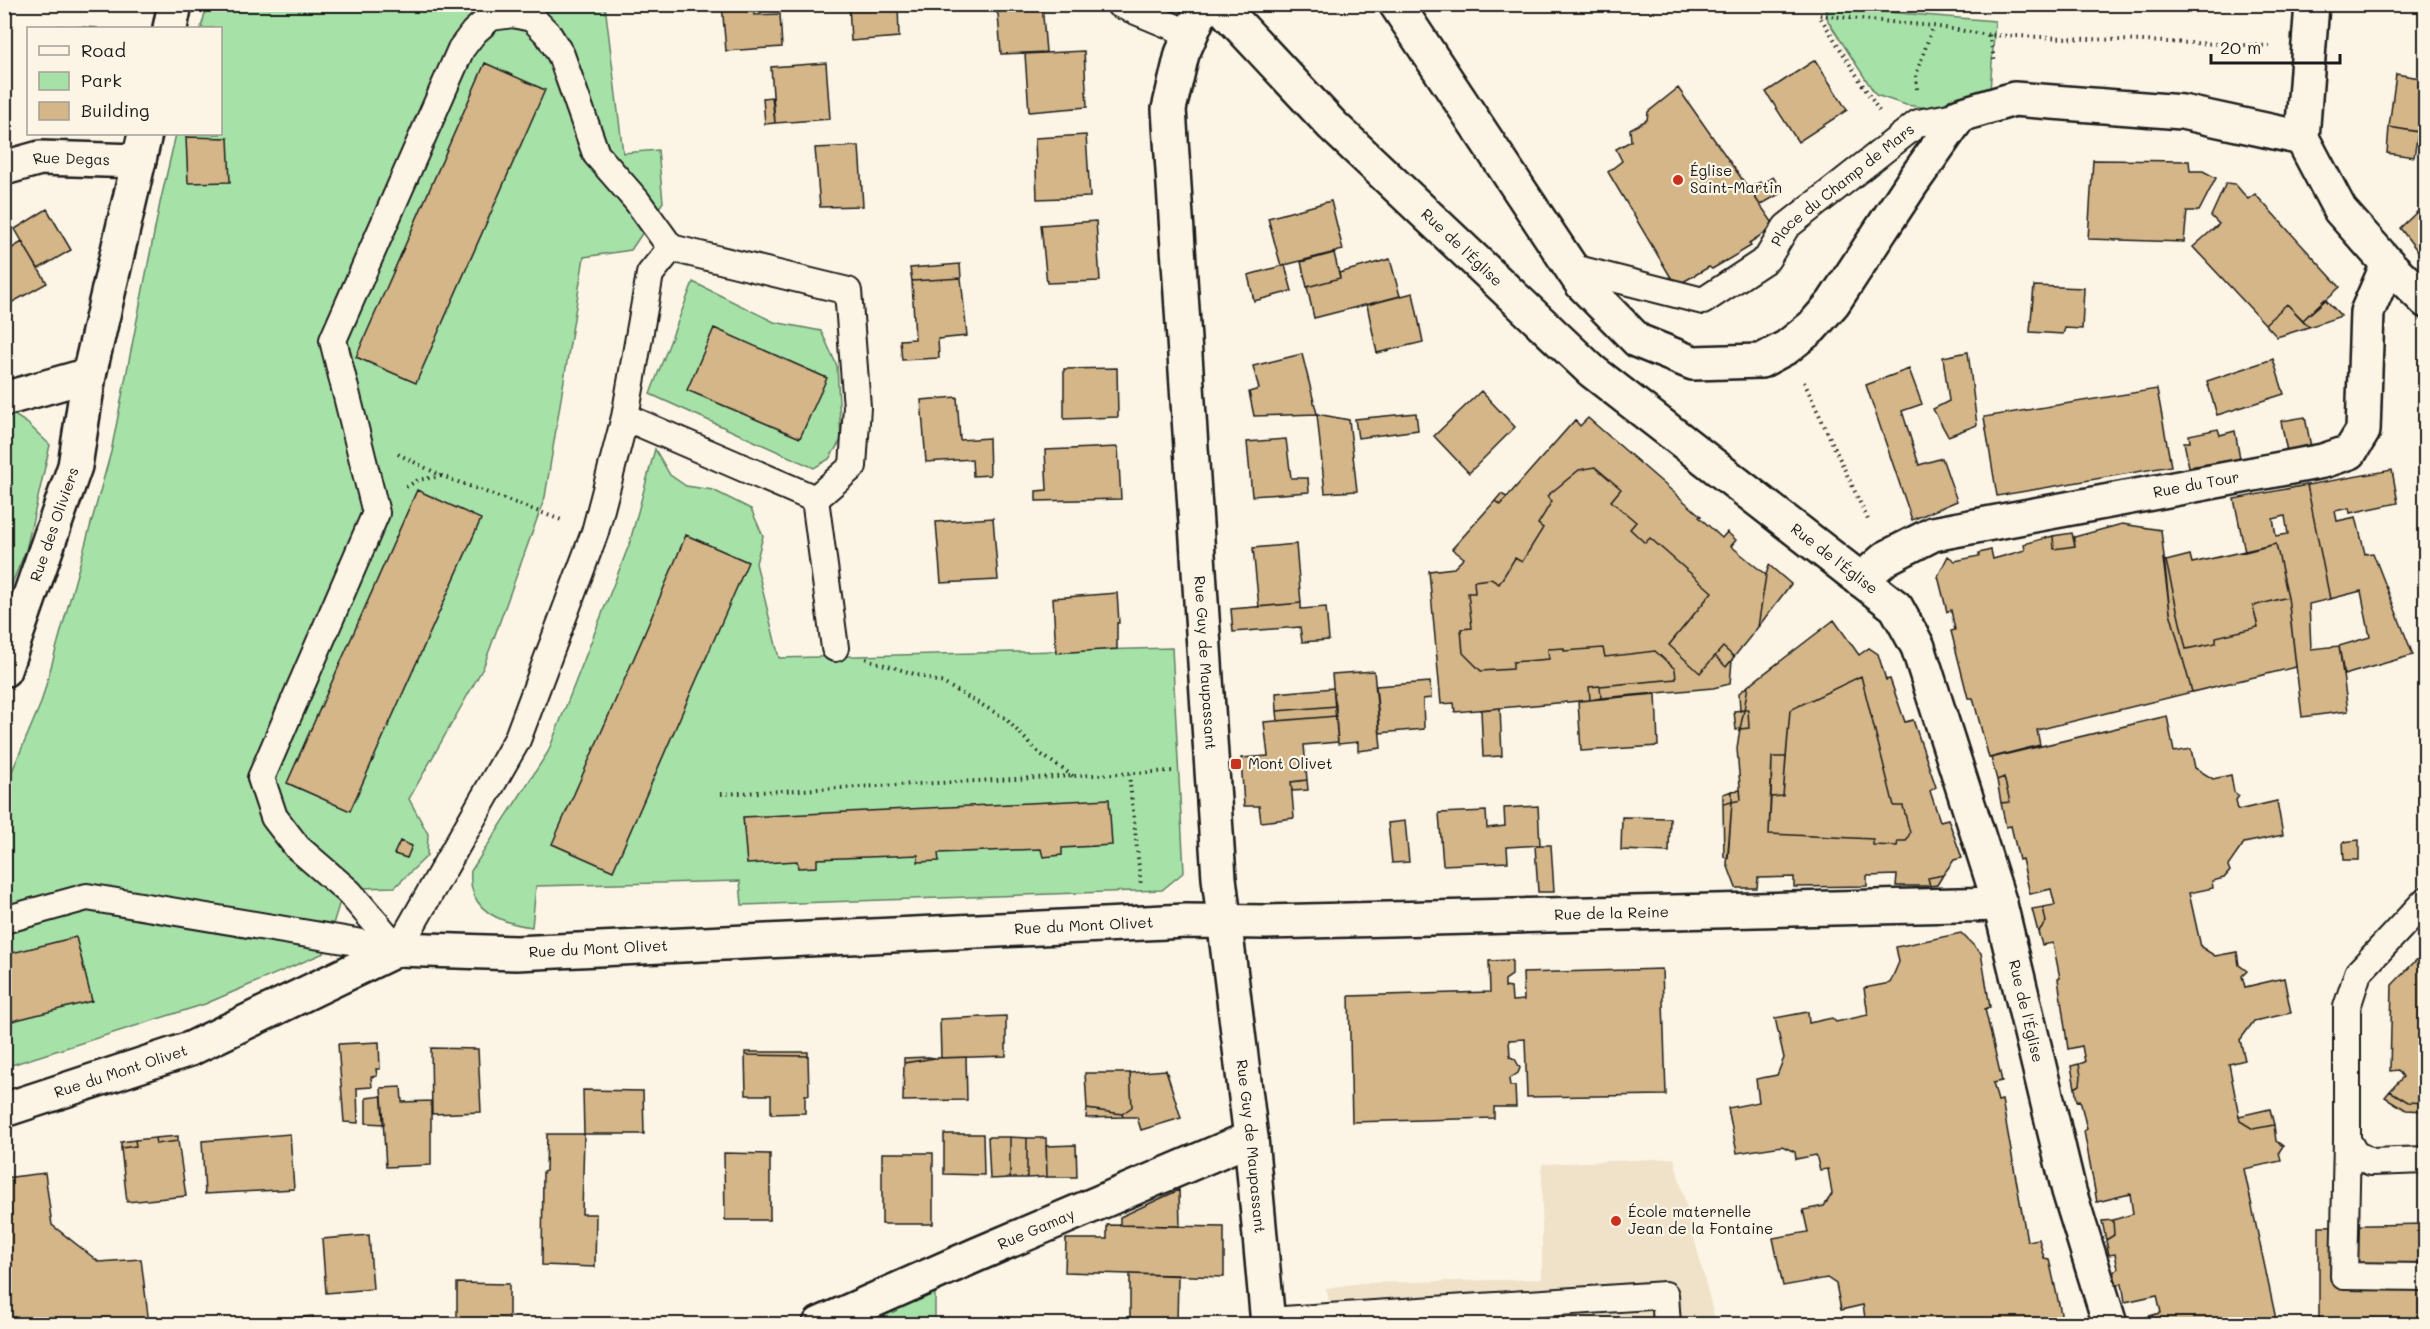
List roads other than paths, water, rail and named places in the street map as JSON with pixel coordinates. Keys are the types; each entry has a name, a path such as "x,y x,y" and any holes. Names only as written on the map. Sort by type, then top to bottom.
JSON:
{"street":[{"path":"170,27 176,4"},
{"name":"Rue Guy de Maupassant","path":"1204,4 1182,54 1169,109 1210,769 1224,922 1251,1138 1268,1323"},
{"name":"Rue de l'Église","path":"1220,4 1332,125 1592,371 1896,607 1918,647 2000,904 2068,1191 2110,1324"},
{"path":"1396,4 1582,284 1638,341 1693,363 1761,361 1787,347 1812,327 1833,303 1960,115 2014,99 2182,112 2302,138"},
{"path":"2312,4 2302,138 2340,210 2388,264 2426,300"},
{"name":"Rue Degas","path":"4,168 40,158 142,147"},
{"name":"Rue des Oliviers","path":"4,670 75,466 89,375 142,147"},
{"name":"Rue du Tour","path":"1861,579 1886,558 1933,534 2323,461 2350,452 2363,431 2367,312 2388,264"},
{"path":"4,399 89,375"},
{"name":"Rue de la Reine","path":"1224,922 2000,904"},
{"name":"Rue du Mont Olivet","path":"4,1110 190,1049 398,949 516,953 1145,923 1224,922"},
{"name":"Rue Gamay","path":"820,1324 1251,1138"}],"lane":[{"path":"1119,4 1191,34"},
{"path":"398,949 349,892 297,847 274,817 261,778 376,513 333,340 461,49 474,32 491,17 513,14 532,18 548,34 561,55 596,154 637,201 671,248 848,291 857,407 853,466 815,499"},
{"name":"Place du Champ de Mars","path":"1570,267 1703,302 1767,259 1786,227 1918,123 1960,115"},
{"path":"398,949 517,740 595,532 625,417 650,274 671,248"},
{"path":"625,417 815,499"},
{"path":"815,499 836,648"},
{"path":"4,920 87,897 398,949"},
{"path":"2426,900 2358,973 2347,1007 2344,1276 2426,1277"},
{"path":"2347,1140 2355,1154 2371,1162 2426,1160"},
{"path":"1268,1323 1665,1295 1667,1324"}],"place":[{"name":"Église Saint-Martin","path":"1678,180"},
{"name":"Mont Olivet","path":"1236,764"},
{"name":"École maternelle Jean de la Fontaine","path":"1616,1221"}]}
